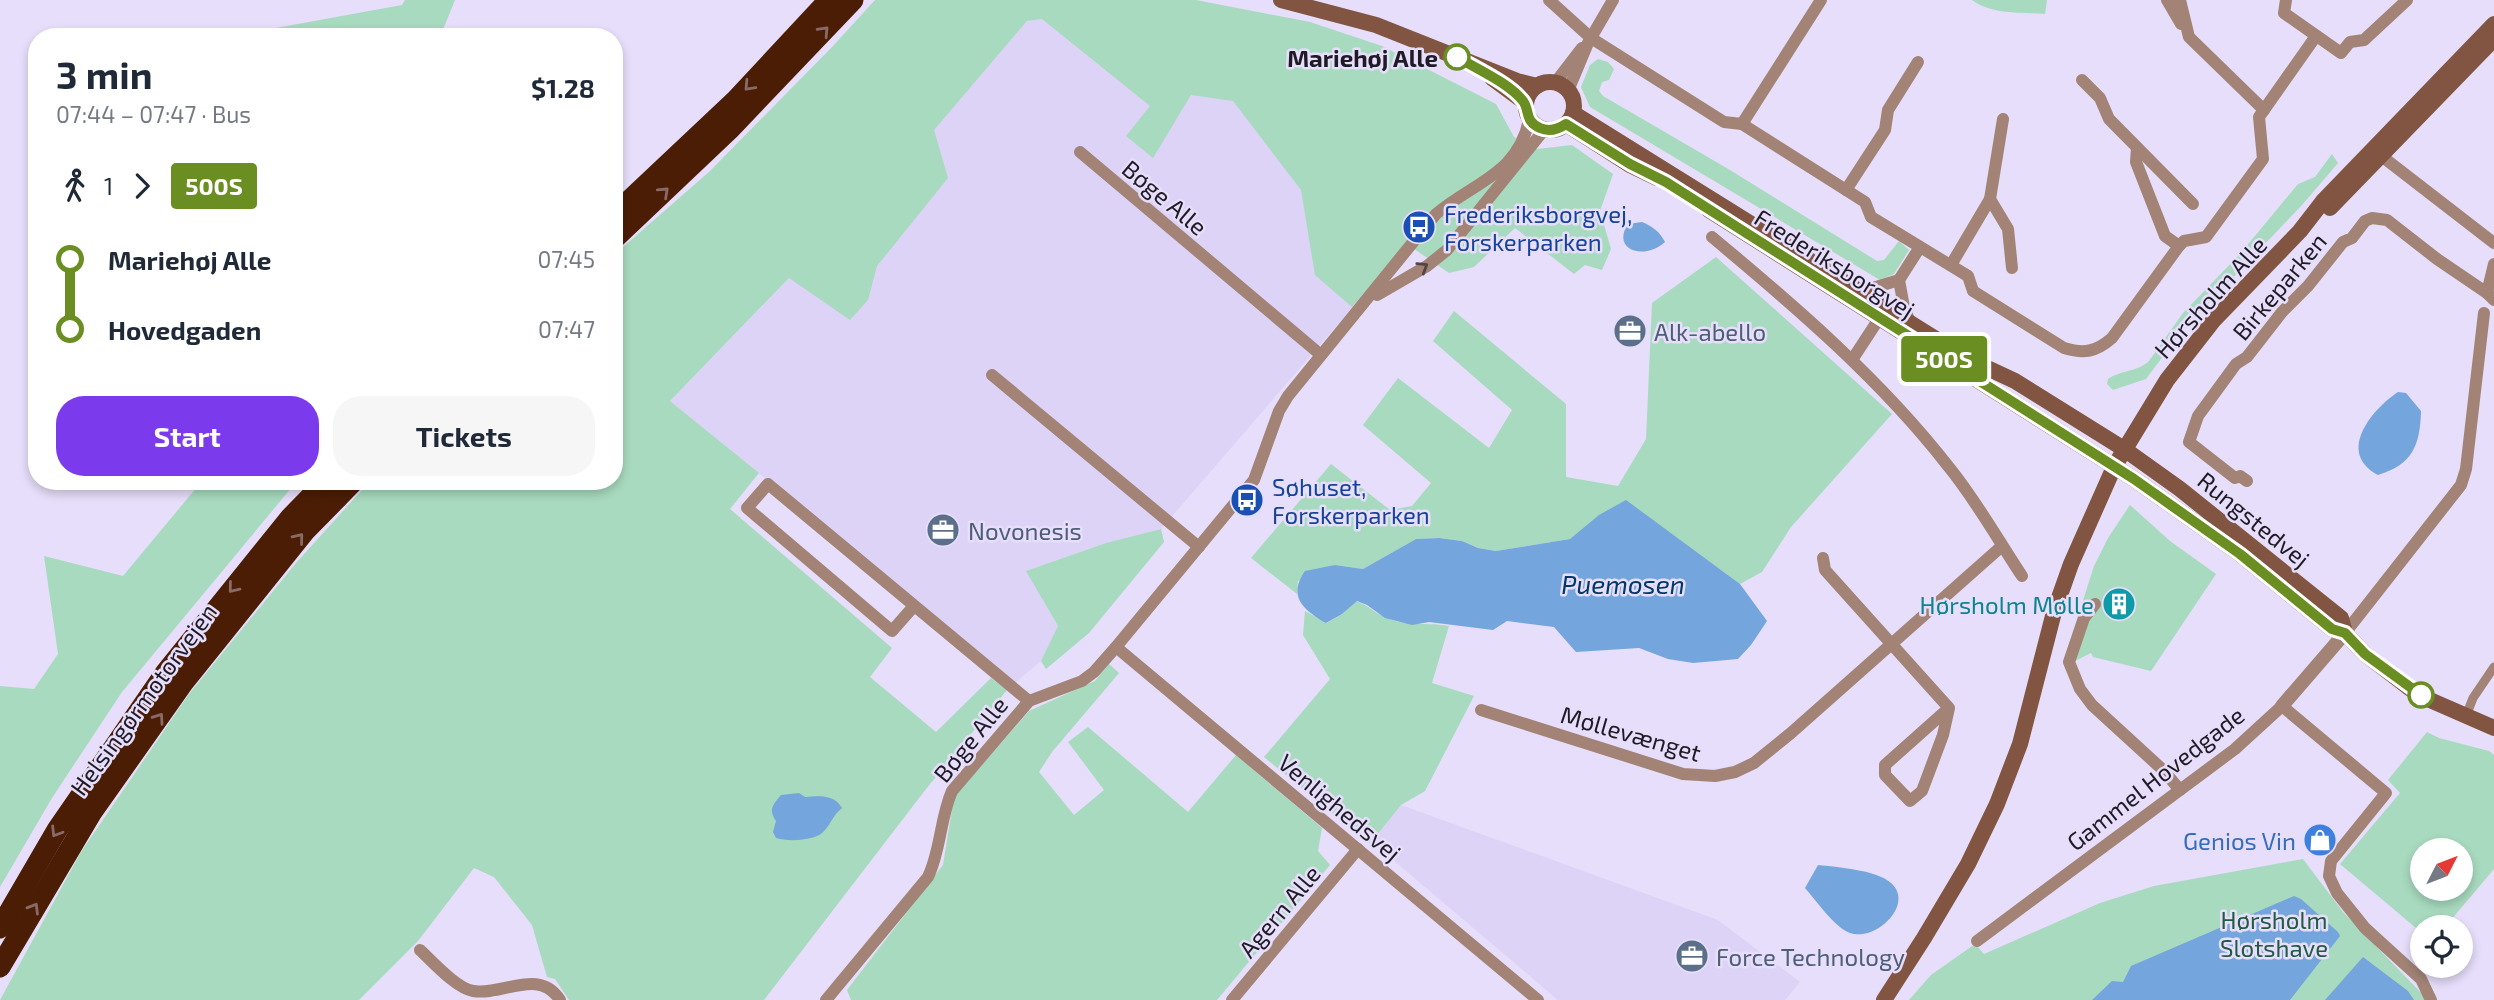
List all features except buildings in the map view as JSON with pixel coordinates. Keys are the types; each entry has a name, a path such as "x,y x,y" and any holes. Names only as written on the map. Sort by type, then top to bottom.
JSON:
{"highway":[{"path":"623,207 736,100 829,0"},
{"path":"623,230 729,130 853,0"},
{"name":"Helsingørmotorvejen","path":"0,928 57,830 166,672 290,518 317,490"},
{"name":"Helsingørmotorvejen","path":"0,967 92,812 183,683 305,531 345,490"}],"main road":[{"path":"1281,0 1376,25 1537,86"},
{"name":"Hørsholm Alle","path":"2377,153 2494,24"},
{"name":"Hørsholm Alle","path":"1883,999 1924,938 1968,864 1997,804 2020,744 2062,591 2114,467 2167,380 2213,321 2300,231 2324,200 2377,153 2494,39"},
{"path":"1457,57 1503,85 1526,103"},
{"path":"1547,82 1561,87 1573,102 1569,119 1552,131 1544,130 1530,120 1526,103 1528,96 1537,86 1547,82"},
{"name":"Frederiksborgvej","path":"1569,119 1631,151 1863,291 1883,312 1909,320 1968,359 2015,381 2124,449"},
{"name":"Frederiksborgvej","path":"1569,119 1630,164 1666,182 1883,312 1962,370 2114,467"},
{"path":"1962,370 1978,372 2100,444 2124,449"},
{"name":"Rungstedvej","path":"2124,449 2180,489 2341,618 2345,633 2365,654 2408,687 2423,697 2494,728"},
{"path":"2114,467 2140,471 2152,478 2215,523 2261,561 2283,572"},
{"name":"Rungstedvej","path":"2114,467 2240,554 2332,629 2345,633"}],"street":[{"path":"1549,0 1589,41 1724,122 1742,124 1865,202 1871,217 1968,276 1973,291 2052,341 2077,352 2100,349 2112,338 2179,246 2184,241 2206,237 2263,159 2258,119 2316,36"},
{"path":"1561,87 1613,0"},
{"path":"1742,124 1821,0"},
{"path":"2167,0 2189,37 2264,110"},
{"path":"2180,0 2189,37"},
{"path":"2286,0 2284,13 2341,53 2350,42 2364,40 2407,0"},
{"path":"1846,190 1885,130 1888,110 1918,62"},
{"path":"2082,80 2100,98 2109,120 2193,204"},
{"path":"1951,265 1990,199 2003,119"},
{"name":"Bøge Alle","path":"830,998 928,877 935,862 946,805 952,791 1029,701 1082,681 1094,672 1116,647 1254,480 1279,411 1288,396 1436,214 1454,199 1499,173 1523,142 1530,120"},
{"name":"Bøge Alle","path":"1365,303 1388,286 1427,266 1447,250 1544,130"},
{"path":"2137,148 2136,162 2165,236 2179,246"},
{"name":"Bøge Alle","path":"1080,152 1321,355"},
{"path":"2377,153 2494,243"},
{"path":"1990,199 2008,229 2012,268"},
{"name":"Birkeparken","path":"2247,481 2240,476 2235,478 2189,442 2198,416 2236,364 2247,357 2282,312 2308,286 2343,242 2352,238 2365,221 2372,218 2387,220 2491,296"},
{"path":"1712,237 1771,286 1852,360 1916,426 1950,468 2022,576"},
{"path":"1863,291 1899,280 1920,247"},
{"path":"2491,296 2494,264"},
{"path":"1899,280 1903,307 1909,320"},
{"path":"1852,360 1883,312"},
{"path":"2345,633 2461,485 2466,468 2484,313"},
{"path":"992,375 1199,547"},
{"path":"914,606 892,631 747,508 768,484 1029,701"},
{"name":"Møllevænget","path":"1481,710 1683,774 1715,776 1735,772 1767,753 2002,545"},
{"path":"1824,558 1825,570 1949,708"},
{"path":"2095,604 2084,618 2069,662 2080,690 2092,705 2163,770 2180,790"},
{"name":"Gammel Hovedgade","path":"1977,941 2235,749 2282,706 2345,633"},
{"name":"Venlighedsvej","path":"1116,647 1538,1000"},
{"path":"2466,716 2473,698 2494,667"},
{"path":"2282,706 2386,793 2331,860 2329,876 2337,893 2365,928 2421,979 2431,1000"},
{"path":"1949,708 1943,735 1922,791 1910,801 1885,775 1885,765 1949,708"},
{"name":"Agern Alle","path":"1232,1000 1358,849"},
{"path":"420,950 461,986 474,991 541,983 552,988 560,1000"}],"shaded area":[{"path":"1042,18 1233,101 1407,244 1161,529 1106,543 1027,571 1058,627 1041,661 1016,682 670,401 933,130 1027,21"},
{"path":"1401,805 1718,920 1800,982 1785,1000 1558,1000 1372,842"}],"green space":[{"path":"405,0 455,0 444,28 276,28 402,5"},
{"path":"875,0 1196,0 1310,22 1382,46 1496,104 1514,137 1537,149 1572,145 1613,174 1600,211 1611,249 1602,270 1585,265 1574,274 1515,228 1474,267 1449,273 1407,244 1352,307 1315,275 1301,190 1233,101 1191,95 1153,158 1126,136 1150,106 1042,19 1027,21 934,130 948,178 877,266 868,300 850,320 789,278 670,401 759,473 730,509 892,648 870,677 936,732 991,678 1007,690 926,789 764,1000 569,1000 555,979 547,977 532,925 494,877 474,868 418,941 359,1000 0,1000 81,852 189,694 296,563 362,490 623,490 623,247 710,171"},
{"path":"1972,0 2047,0 2045,14 1998,10"},
{"path":"1598,59 1608,62 1614,69 1609,80 1602,82 1599,91 1603,96 1730,170 1877,261 1884,260 1899,241 1909,250 1894,274 1880,280 1590,107 1581,87 1590,65"},
{"path":"2332,154 2338,163 2302,205 2182,331 2146,379 2113,390 2107,384 2108,379 2149,361 2183,313 2240,254 2298,184 2315,177"},
{"path":"1716,257 1892,414 1791,527 1762,572 1740,584 1626,501 1570,539 1497,551 1478,548 1462,541 1416,539 1363,569 1335,565 1298,581 1297,594 1251,558 1331,464 1390,510 1412,506 1431,483 1363,425 1398,378 1489,448 1512,410 1433,341 1454,311 1566,404 1566,477 1618,486 1646,439 1652,303"},
{"path":"195,490 290,490 122,692 52,798 0,887 0,686 34,689 58,654 44,556 123,576"},
{"path":"2130,505 2170,541 2216,574 2151,671 2093,657 2091,653 2065,666 2064,660 2094,566 2108,538"},
{"path":"1161,529 1164,542 1089,633 1046,669 1041,661 1058,626 1026,571 1106,543"},
{"path":"1356,601 1395,621 1449,626 1432,683 1474,696 1425,791 1401,805 1370,844 1264,757 1330,679 1303,635 1305,611 1327,623"},
{"path":"1109,664 1119,673 1052,752 1039,772 1074,815 1104,790 1068,742 1088,727 1188,812 1236,755 1322,828 1318,851 1330,865 1217,1000 851,1000 847,990 943,865 954,797 1029,711 1095,681"},
{"path":"2427,732 2439,738 2489,751 2494,755 2494,869 2473,894 2473,838 2410,838 2410,901 2467,901 2455,915 2410,915 2410,923 2340,864 2400,793 2388,780"},
{"name":"Hørsholm Slotshave","path":"2303,859 2343,912 2428,1000 1909,1000 1931,975 1975,944 1984,954 2100,903 2154,886"}],"water":[{"path":"1642,222 1661,235 1665,242 1657,248 1640,252 1627,246 1624,233 1628,224"},
{"path":"2398,392 2406,393 2421,411 2419,434 2407,459 2378,475 2366,466 2360,455 2359,444 2369,420"},
{"name":"Puemosen","path":"1626,500 1740,584 1767,621 1738,659 1693,663 1668,659 1639,648 1576,652 1554,627 1507,621 1493,630 1429,622 1412,625 1385,618 1357,601 1326,623 1300,602 1298,588 1305,571 1335,565 1363,569 1416,539 1462,541 1478,548 1496,551 1570,539 1599,515"},
{"path":"799,793 805,797 830,798 842,808 821,834 795,840 776,838 773,832 776,821 772,813 774,804 781,795"},
{"path":"1818,865 1856,870 1876,875 1891,883 1897,892 1898,901 1889,919 1871,932 1860,934 1844,930 1805,888"},
{"path":"2294,896 2301,899 2340,936 2290,1000 2092,1000 2112,981 2123,982 2131,966"},
{"path":"2363,957 2408,991 2414,1000 2325,1000"}],"bus line":[{"name":"500S","path":"1457,57 1515,93 1526,103 1526,111 1536,126 1552,131 1566,124 1630,164 1666,182 2134,479 2240,554 2332,629 2345,633 2365,654 2421,695"}],"place":[{"name":"Mariehøj Alle","path":"1457,57"},
{"name":"Frederiksborgvej, Forskerparken","path":"1419,227"},
{"name":"Alk-abello","path":"1630,331"},
{"name":"Søhuset, Forskerparken","path":"1247,500"},
{"name":"Novonesis","path":"943,530"},
{"name":"Hørsholm Mølle","path":"2119,604"},
{"name":"Genios Vin","path":"2320,840"},
{"name":"Force Technology","path":"1692,956"}]}
